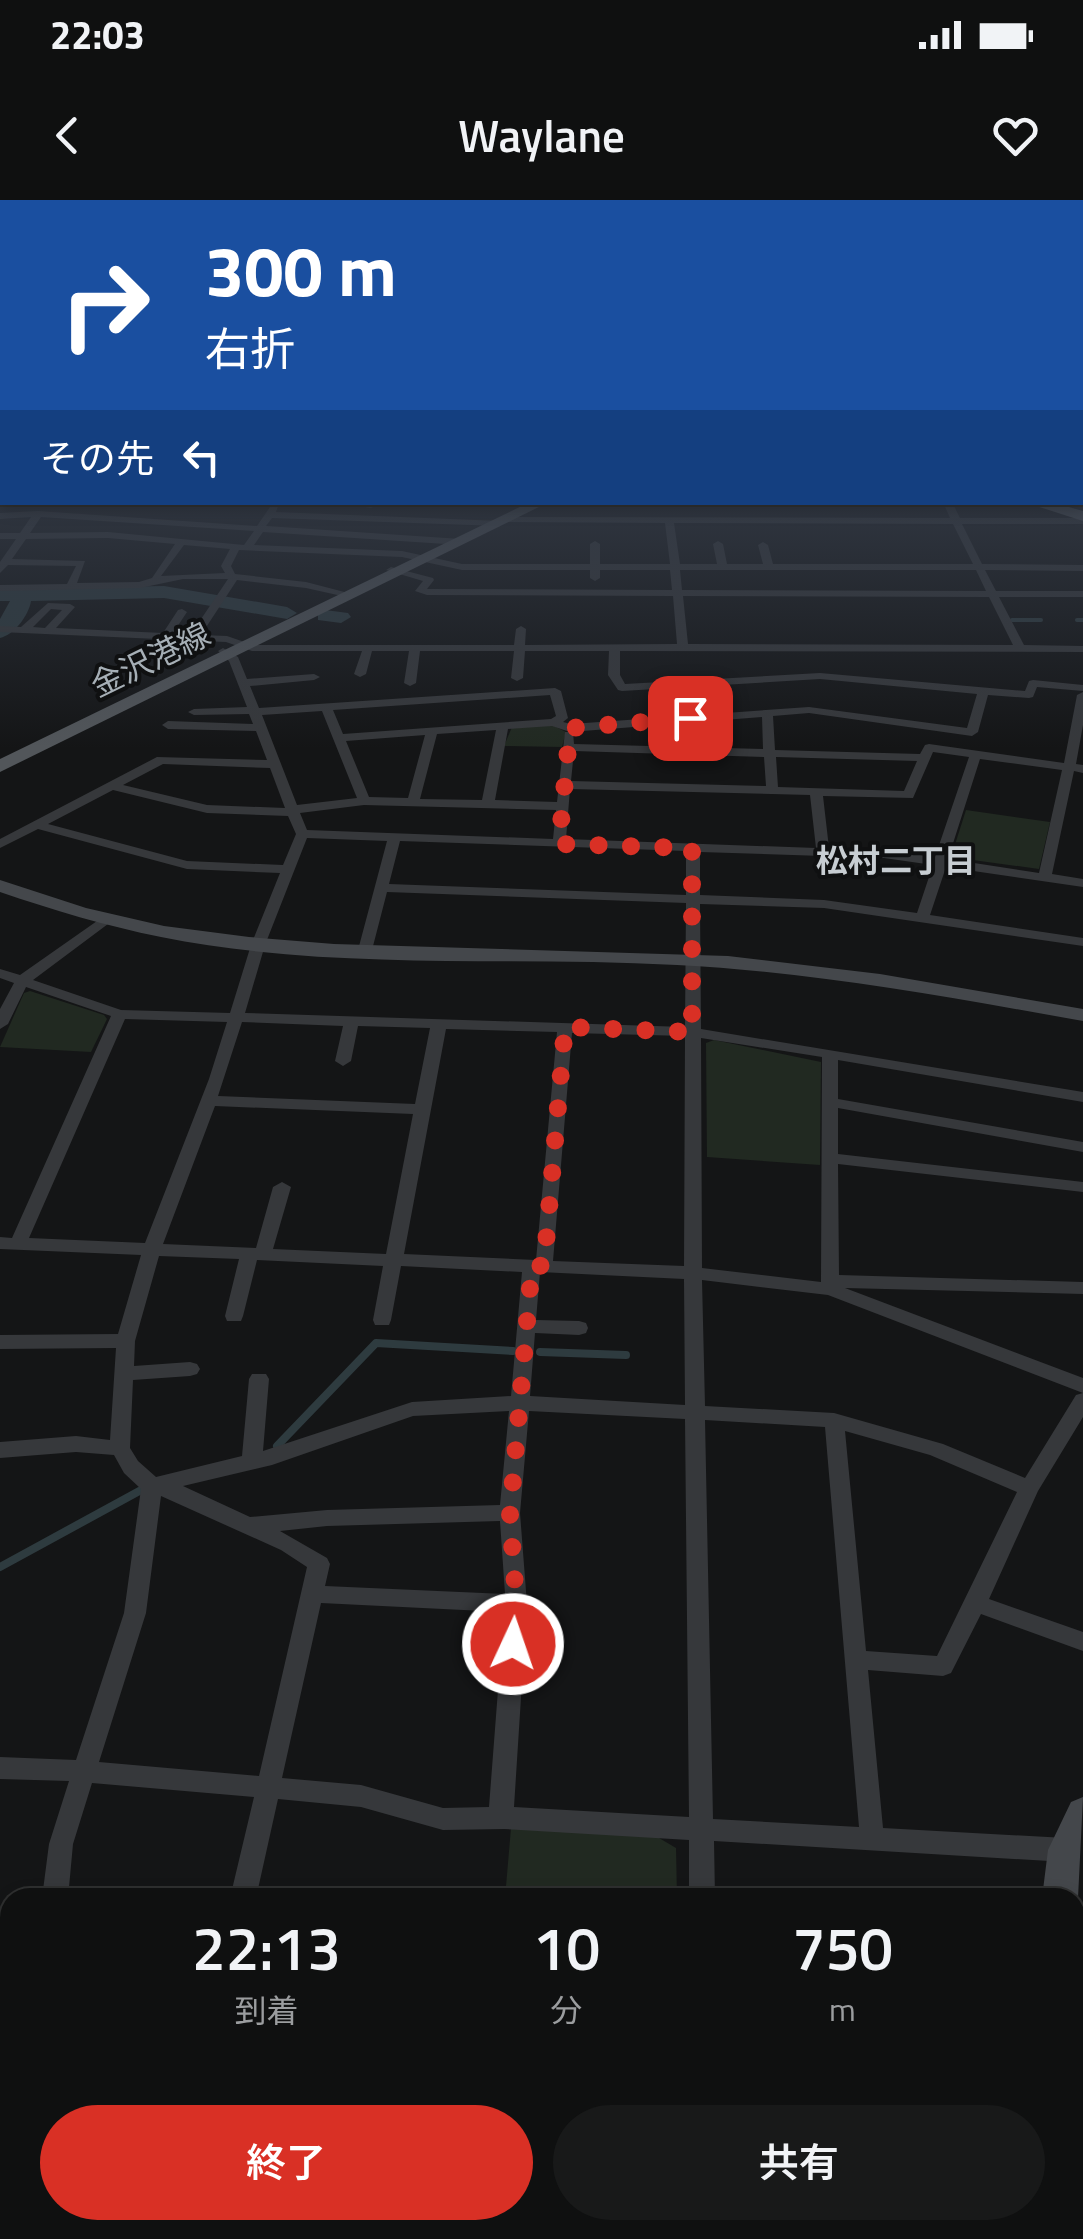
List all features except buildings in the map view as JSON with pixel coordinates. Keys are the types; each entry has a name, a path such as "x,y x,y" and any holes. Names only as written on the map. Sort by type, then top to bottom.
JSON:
{"main road":[{"name":"金沢港線","path":"0,763 422,558"}],"street":[{"path":"0,588 140,585 156,576 169,558"},
{"path":"233,558 226,566 233,579"},
{"path":"402,558 462,566 578,561 595,567 1083,568"},
{"path":"594,593 595,558"},
{"path":"674,558 683,647"},
{"path":"724,558 738,594"},
{"path":"765,558 770,594"},
{"path":"975,558 1020,648"},
{"path":"3,566 82,563 71,585"},
{"path":"395,571 430,580 420,592 1083,594"},
{"path":"156,576 233,579 348,594"},
{"path":"194,638 233,579"},
{"path":"566,610 567,593"},
{"path":"24,630 48,606 70,607 48,630"},
{"path":"166,636 182,612"},
{"path":"3,629 194,638 234,649 416,648 468,643 520,649 1083,649"},
{"path":"517,678 520,629"},
{"path":"360,674 368,648"},
{"path":"410,683 416,648"},
{"path":"615,648 614,676 622,688 820,676 1028,694 1033,683 1083,691 1076,768 1045,878"},
{"path":"234,649 272,764 302,834 258,945 209,1101 152,1249 126,1341 120,1448 132,1467 152,1486 171,1490 249,1526 318,1564 245,1888"},
{"path":"243,683 314,677"},
{"path":"194,712 555,691 562,718 554,722 338,738"},
{"path":"554,722 570,728 809,710 972,732 983,691"},
{"path":"326,707 364,800"},
{"path":"766,712 772,790"},
{"path":"168,725 260,728"},
{"path":"488,804 502,725"},
{"path":"564,785 909,795 934,726"},
{"path":"559,844 570,728"},
{"path":"413,802 432,730"},
{"path":"568,747 976,754 1076,768"},
{"path":"923,916 976,754"},
{"path":"0,844 161,760 272,764"},
{"path":"111,786 207,809 294,810 364,800 564,806"},
{"path":"816,792 823,852"},
{"path":"37,825 187,865 286,869"},
{"path":"302,834 823,852 940,861 1083,883"},
{"path":"364,950 394,839"},
{"path":"692,848 692,1413 702,1888"},
{"path":"0,886 107,918 258,945 695,960 870,978 1083,1014"},
{"path":"381,888 694,896 923,916 1083,942"},
{"path":"0,1024 22,981 107,918"},
{"path":"0,973 120,1014 692,1032 1083,1097"},
{"path":"120,1014 9,1243 692,1273 830,1290 1083,1386"},
{"path":"343,1061 352,1021"},
{"path":"382,1320 439,1023"},
{"path":"504,1818 500,1802 516,1604 510,1514 527,1326 538,1265 565,1027"},
{"path":"830,1054 830,1290"},
{"path":"209,1101 422,1109"},
{"path":"830,1102 1083,1146"},
{"path":"830,1158 1083,1188"},
{"path":"234,1316 282,1188"},
{"path":"830,1290 844,1280 1083,1288"},
{"path":"527,1326 578,1328"},
{"path":"0,1342 126,1341"},
{"path":"124,1374 190,1369"},
{"path":"252,1462 259,1379"},
{"path":"856,1660 943,1666 1029,1488 1083,1400"},
{"path":"152,1486 252,1462 412,1409 521,1402 834,1420 936,1449 1029,1488"},
{"path":"834,1420 872,1837"},
{"path":"0,1450 76,1444 120,1448"},
{"path":"56,1888 61,1844 135,1613 152,1486"},
{"path":"249,1526 327,1518 510,1514"},
{"path":"314,1594 516,1604"},
{"path":"976,1603 1083,1642"},
{"path":"0,1768 84,1771 361,1796 443,1818 700,1828 1066,1850"},
{"path":"1061,1888 1066,1850 1083,1813"}],"shaded area":[{"path":"550,724 566,732 562,747 504,746 512,727"},
{"path":"966,810 1050,822 1039,869 951,857"},
{"path":"30,991 104,1015 107,1019 91,1052 0,1047 24,993"},
{"path":"714,1040 821,1062 820,1165 707,1157 706,1043"},
{"path":"511,1828 654,1835 676,1848 677,1888 506,1888"}],"waterway":[{"path":"22,595 164,592 287,613"},
{"path":"0,595 22,595"},
{"path":"0,632 19,610 22,595"},
{"path":"325,616 341,617"},
{"path":"1012,620 1041,620"},
{"path":"1077,620 1083,620"},
{"path":"277,1446 376,1343 513,1351"},
{"path":"540,1352 626,1355"},
{"path":"0,1567 143,1489"}],"district":[{"name":"松村二丁目","path":"896,860"}],"route":[{"path":"513,1644 516,1600 510,1514 532,1265 544,1266 565,1027 692,1032 692,848 559,844 570,728 690,718"}]}
